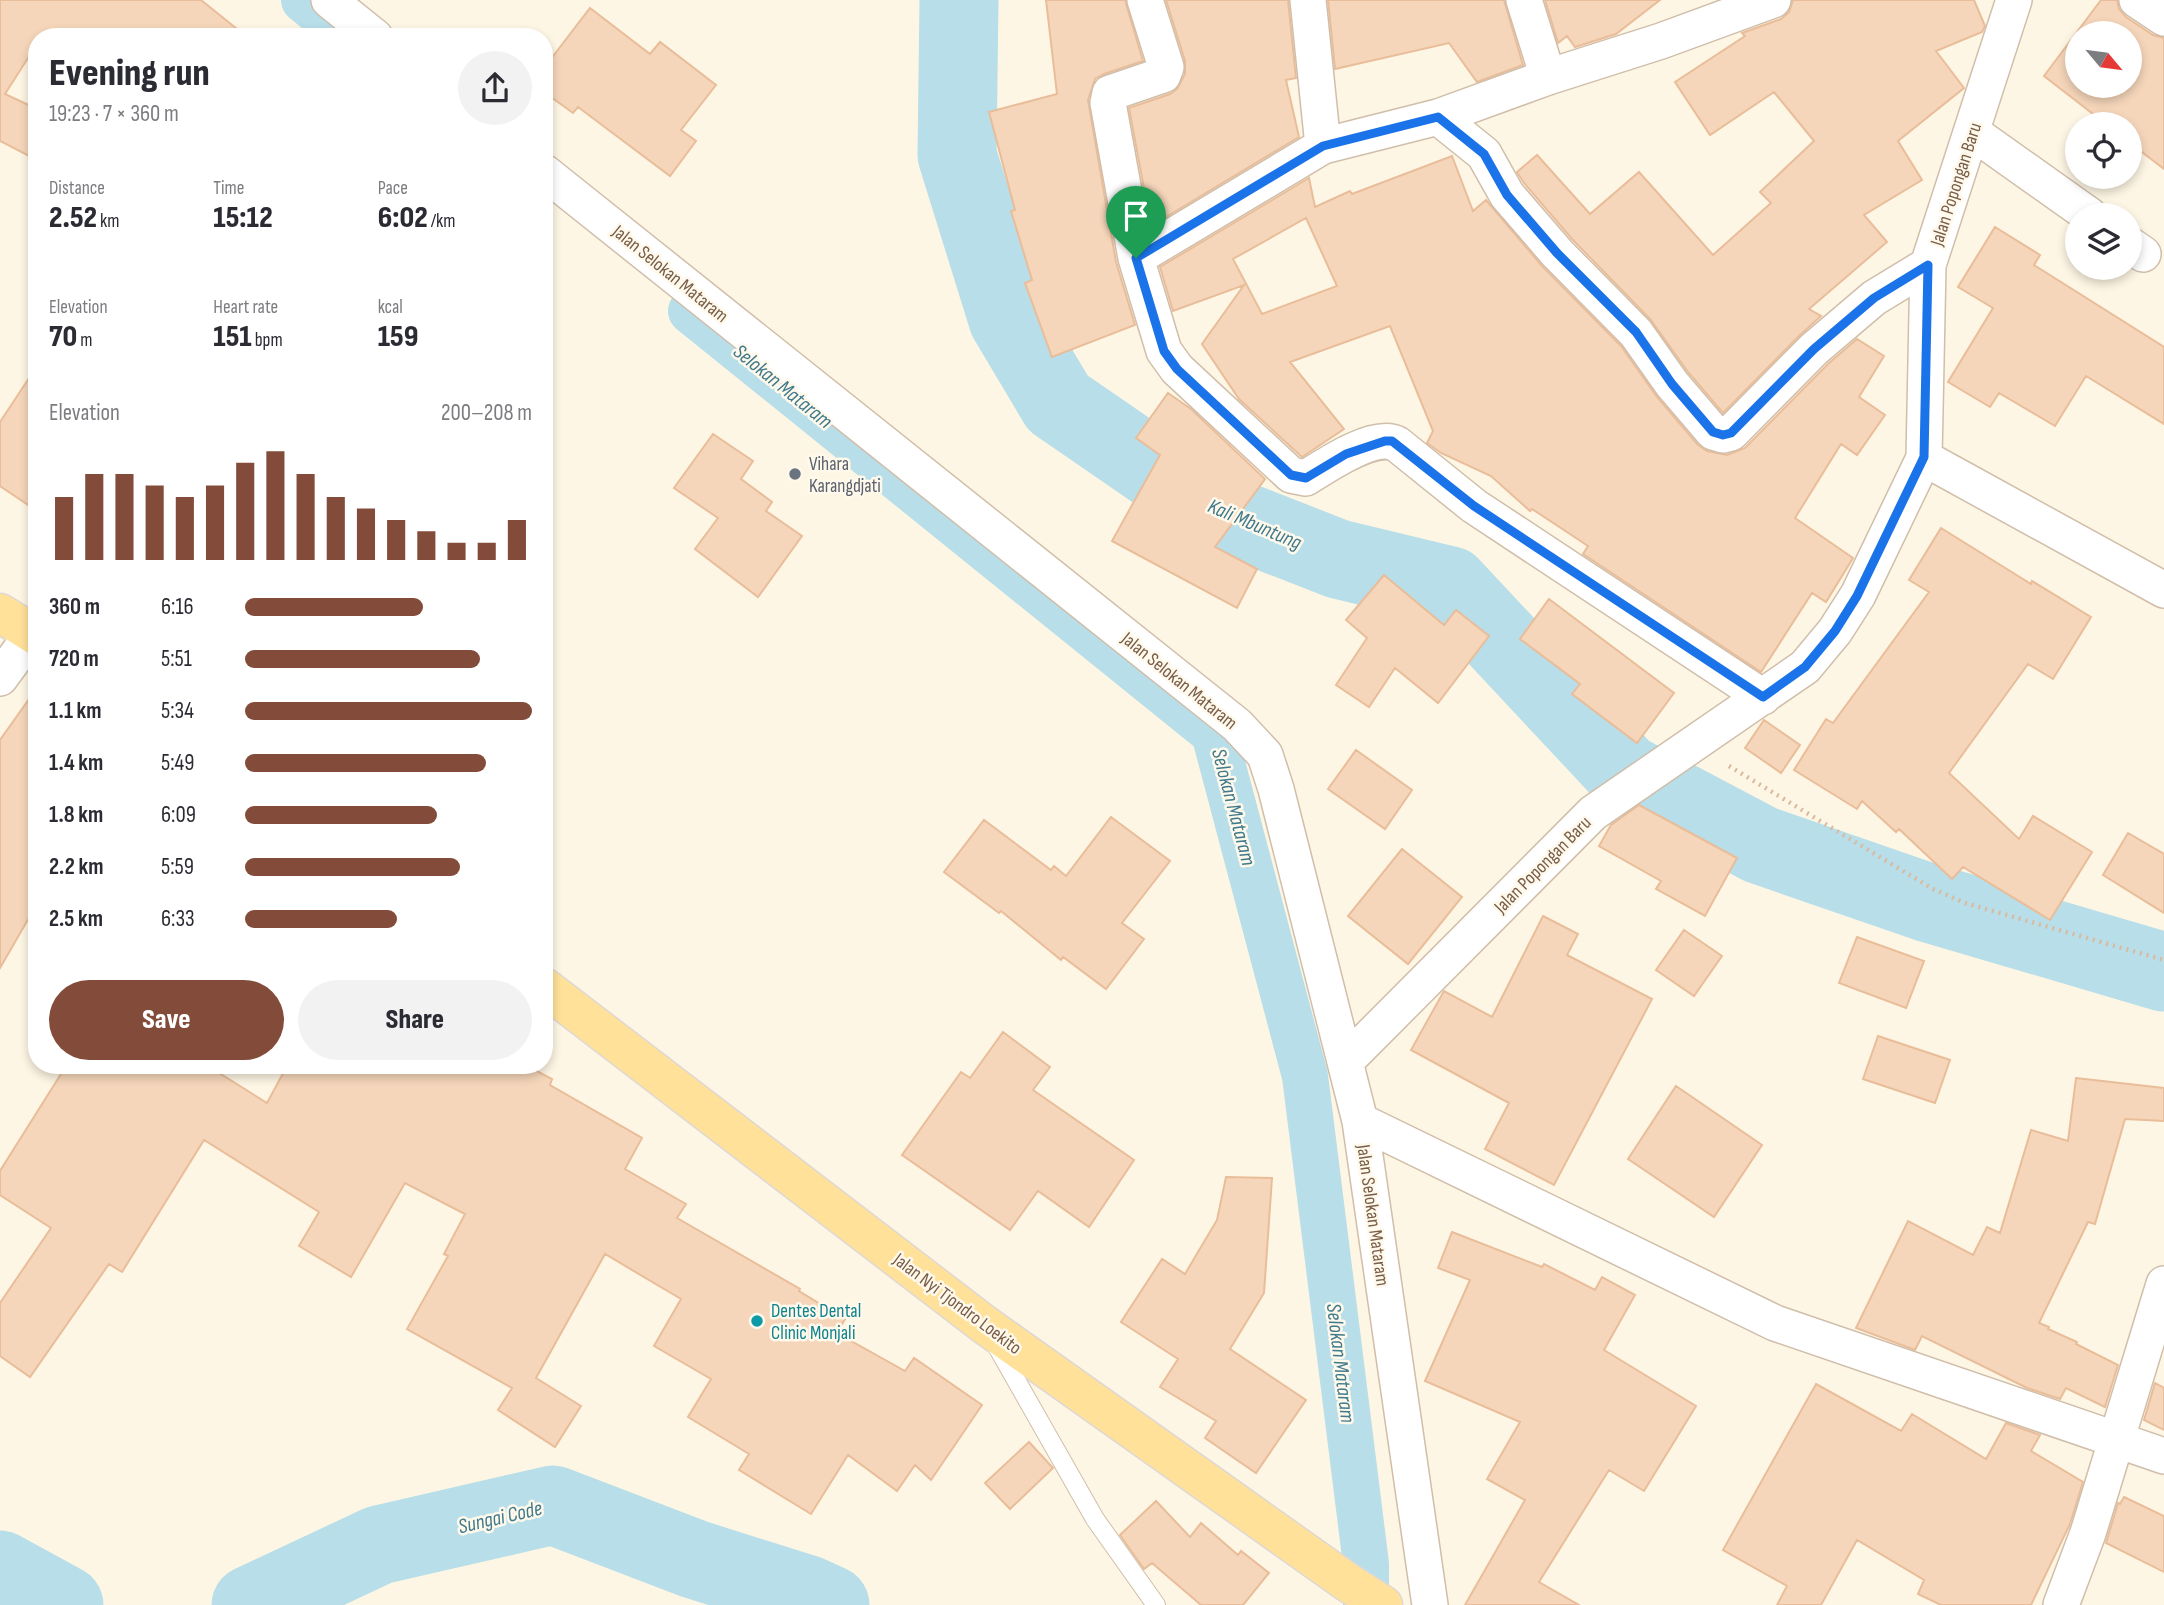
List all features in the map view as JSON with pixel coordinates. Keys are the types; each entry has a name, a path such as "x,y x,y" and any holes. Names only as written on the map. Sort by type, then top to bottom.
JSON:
{"main road":[{"path":"0,613 28,630"},
{"name":"Jalan Nyi Tjondro Loekito","path":"553,994 985,1325 1383,1605"}],"street":[{"path":"329,0 364,28"},
{"path":"1144,0 1166,67 1163,75 1110,93 1108,103 1136,258 1164,351 1177,369 1291,475 1306,478 1346,454 1392,441 1474,506 1763,697"},
{"path":"1308,0 1323,146"},
{"path":"1524,0 1548,77"},
{"path":"1136,258 1323,146 1438,117 1773,0"},
{"name":"Jalan Popongan Baru","path":"1345,1062 1593,813 1805,667 1835,631 1857,596 1924,457 1928,265 2014,0"},
{"path":"2137,0 2164,18"},
{"path":"1438,117 1484,154 1507,195 1557,253 1636,332 1672,384 1713,432 1723,435 1731,433 1814,349 1874,298 1928,265"},
{"path":"1972,132 2072,203"},
{"name":"Jalan Selokan Mataram","path":"553,179 1237,725 1265,755 1276,789 1360,1121 1430,1605"},
{"path":"1924,457 2164,590"},
{"path":"0,678 28,643"},
{"path":"1360,1121 1775,1323 2164,1456"},
{"path":"2061,1605 2088,1533 2164,1284"}],"lane":[{"path":"985,1325 1095,1519 1156,1605"}],"path":[{"path":"1683,750 1933,889 1965,902 2164,960"}],"building":[{"path":"0,0 201,0 236,28 28,28 28,58 5,94 28,105 28,155 0,141"},
{"path":"1046,0 1125,0 1143,61 1095,79 1088,100 1116,262 1135,325 1052,357 1025,283 1032,280 1011,211 1015,210 989,112 1057,94"},
{"path":"1166,0 1288,0 1296,78 1286,80 1299,137 1151,226 1129,108 1170,94 1177,89 1185,74 1185,61"},
{"path":"1328,0 1504,0 1523,65 1477,82 1449,43 1335,69"},
{"path":"1545,0 1660,0 1616,34 1575,47 1567,36 1558,43"},
{"path":"1793,0 1974,0 1985,26 1982,32 1936,51 1964,88 1898,141 1922,180 1864,215 1887,242 1809,309 1821,316 1723,413 1688,372 1650,319 1572,239 1517,172 1537,155 1590,214 1639,172 1713,255 1771,203 1760,192 1814,141 1774,92 1710,135 1675,82 1745,36 1742,33 1781,19 1789,12"},
{"path":"2101,0 2117,0 2119,9 2132,21 2085,21"},
{"path":"590,8 650,54 660,42 716,85 681,130 696,141 670,176 578,107 573,113 553,99 553,56"},
{"path":"2142,28 2164,38 2164,169 2142,152 2142,112 2090,112 2072,98 2142,98"},
{"path":"2065,48 2065,92 2044,76"},
{"path":"1452,156 1473,211 1486,200 1542,266 1621,346 1657,397 1698,445 1707,451 1727,455 1745,448 1828,364 1857,339 1884,356 1859,397 1885,415 1857,455 1841,444 1795,518 1853,558 1826,602 1812,593 1761,672 1583,554 1588,546 1532,509 1530,511 1491,476 1441,453 1427,443 1433,431 1390,326 1290,362 1344,429 1302,457 1239,399 1202,344 1244,285 1173,311 1160,267 1309,178 1315,207 1350,191 1352,194","holes":["1306,218 1337,286 1262,314 1233,259"]},
{"path":"1995,227 2040,255 2034,265 2164,347 2164,424 2086,376 2055,426 1999,393 1990,407 1948,382 1993,308 1958,287"},
{"path":"28,380 28,505 0,486 0,422"},
{"path":"1168,393 1191,409 1265,479 1215,547 1257,569 1237,608 1112,541 1160,455 1136,438"},
{"path":"713,434 753,461 741,479 772,502 766,511 802,536 758,597 695,549 718,518 674,488"},
{"path":"1941,528 2031,584 2032,581 2091,617 2053,679 2028,664 1949,773 2019,839 2033,816 2092,852 2050,920 1963,867 1952,879 1899,829 1896,832 1862,801 1857,809 1794,770 1826,719 1833,723 1929,592 1909,580"},
{"path":"1384,575 1444,625 1456,610 1489,636 1438,703 1395,668 1369,707 1336,685 1367,638 1346,620"},
{"path":"1549,599 1674,693 1637,743 1572,694 1580,684 1520,639"},
{"path":"28,701 28,920 0,968 0,740"},
{"path":"1764,720 1800,745 1781,773 1745,748"},
{"path":"1356,750 1412,790 1385,829 1328,789"},
{"path":"1639,805 1737,858 1705,916 1656,889 1661,881 1599,846 1611,825"},
{"path":"1111,817 1170,861 1122,923 1144,939 1106,989 1063,957 1061,960 1001,911 999,913 944,872 984,820 1051,870 1054,866 1066,876"},
{"path":"2128,833 2164,854 2164,913 2103,875"},
{"path":"1402,849 1462,897 1408,964 1348,916"},
{"path":"1543,916 1578,934 1567,955 1652,999 1554,1185 1485,1149 1509,1103 1411,1050 1444,991 1492,1017"},
{"path":"1684,930 1722,956 1694,996 1656,970"},
{"path":"1857,937 1924,961 1906,1008 1839,983"},
{"path":"1003,1032 1050,1067 1033,1090 1134,1160 1089,1227 1038,1191 1010,1230 902,1155 961,1072 970,1078"},
{"path":"1878,1036 1950,1060 1935,1103 1863,1079"},
{"path":"61,1074 221,1074 267,1103 283,1074 542,1074 552,1079 550,1085 642,1138 625,1169 686,1204 677,1218 800,1289 799,1291 845,1319 837,1333 905,1371 914,1358 982,1405 931,1480 915,1465 897,1491 848,1455 811,1514 739,1470 749,1454 688,1417 711,1379 654,1346 681,1299 605,1254 536,1378 581,1406 555,1447 498,1410 512,1388 407,1329 448,1256 444,1254 465,1214 405,1183 351,1277 299,1246 319,1212 204,1140 122,1272 109,1264 30,1377 0,1356 0,1303 51,1228 0,1195 0,1171"},
{"path":"2076,1078 2164,1088 2164,1121 2125,1119 2095,1224 2088,1222 2039,1323 2118,1365 2105,1407 2066,1388 2060,1399 2027,1388 1922,1336 1915,1350 1856,1328 1908,1221 1973,1255 1987,1227 2000,1233 2031,1130 2068,1141"},
{"path":"1676,1086 1762,1145 1714,1217 1628,1159"},
{"path":"1226,1177 1272,1178 1264,1293 1230,1349 1306,1400 1256,1473 1205,1438 1216,1421 1160,1387 1178,1359 1121,1322 1162,1259 1185,1274 1217,1220"},
{"path":"1452,1232 1542,1267 1544,1264 1595,1290 1602,1277 1635,1295 1604,1350 1696,1406 1644,1491 1609,1470 1539,1582 1579,1605 1465,1605 1525,1500 1487,1479 1520,1422 1425,1381 1470,1280 1438,1268"},
{"path":"2155,1383 2164,1388 2164,1430 2144,1420"},
{"path":"1816,1384 1901,1431 1912,1414 1986,1459 2006,1423 2040,1435 2031,1451 2083,1482 2070,1524 2031,1605 1941,1605 1918,1594 1924,1580 1857,1540 1821,1605 1777,1605 1787,1586 1723,1550"},
{"path":"1029,1442 1053,1468 1010,1509 985,1483"},
{"path":"2124,1497 2164,1516 2164,1572 2106,1543 2118,1503 2120,1504"},
{"path":"1156,1501 1190,1537 1201,1523 1238,1555 1241,1551 1269,1573 1243,1605 1201,1605 1152,1563 1144,1569 1120,1535"}],"waterway":[{"name":"Selokan Mataram","path":"304,0 338,28"},
{"name":"Kali Mbuntung","path":"959,0 957,155 1008,319 1058,403 1215,511 1338,559 1450,586 1625,773 1761,845 1926,902 2164,972"},
{"name":"Selokan Mataram","path":"691,311 1214,733 1305,1076 1366,1564 1366,1605"},
{"name":"Sungai Code","path":"251,1605 379,1545 553,1505 694,1559 808,1595 830,1605"},
{"name":"Sungai Code","path":"0,1570 64,1605"}],"place":[{"name":"Vihara Karangdjati","path":"795,474"},
{"name":"Dentes Dental Clinic Monjali","path":"757,1321"}],"route":[{"path":"1438,117 1484,154 1507,195 1557,253 1636,332 1672,384 1713,432 1723,435 1731,433 1814,349 1874,298 1928,265 1924,457 1857,596 1835,631 1805,667 1763,697 1474,506 1392,441 1346,454 1306,478 1291,475 1177,369 1164,351 1136,258 1323,146 1438,117"}]}
